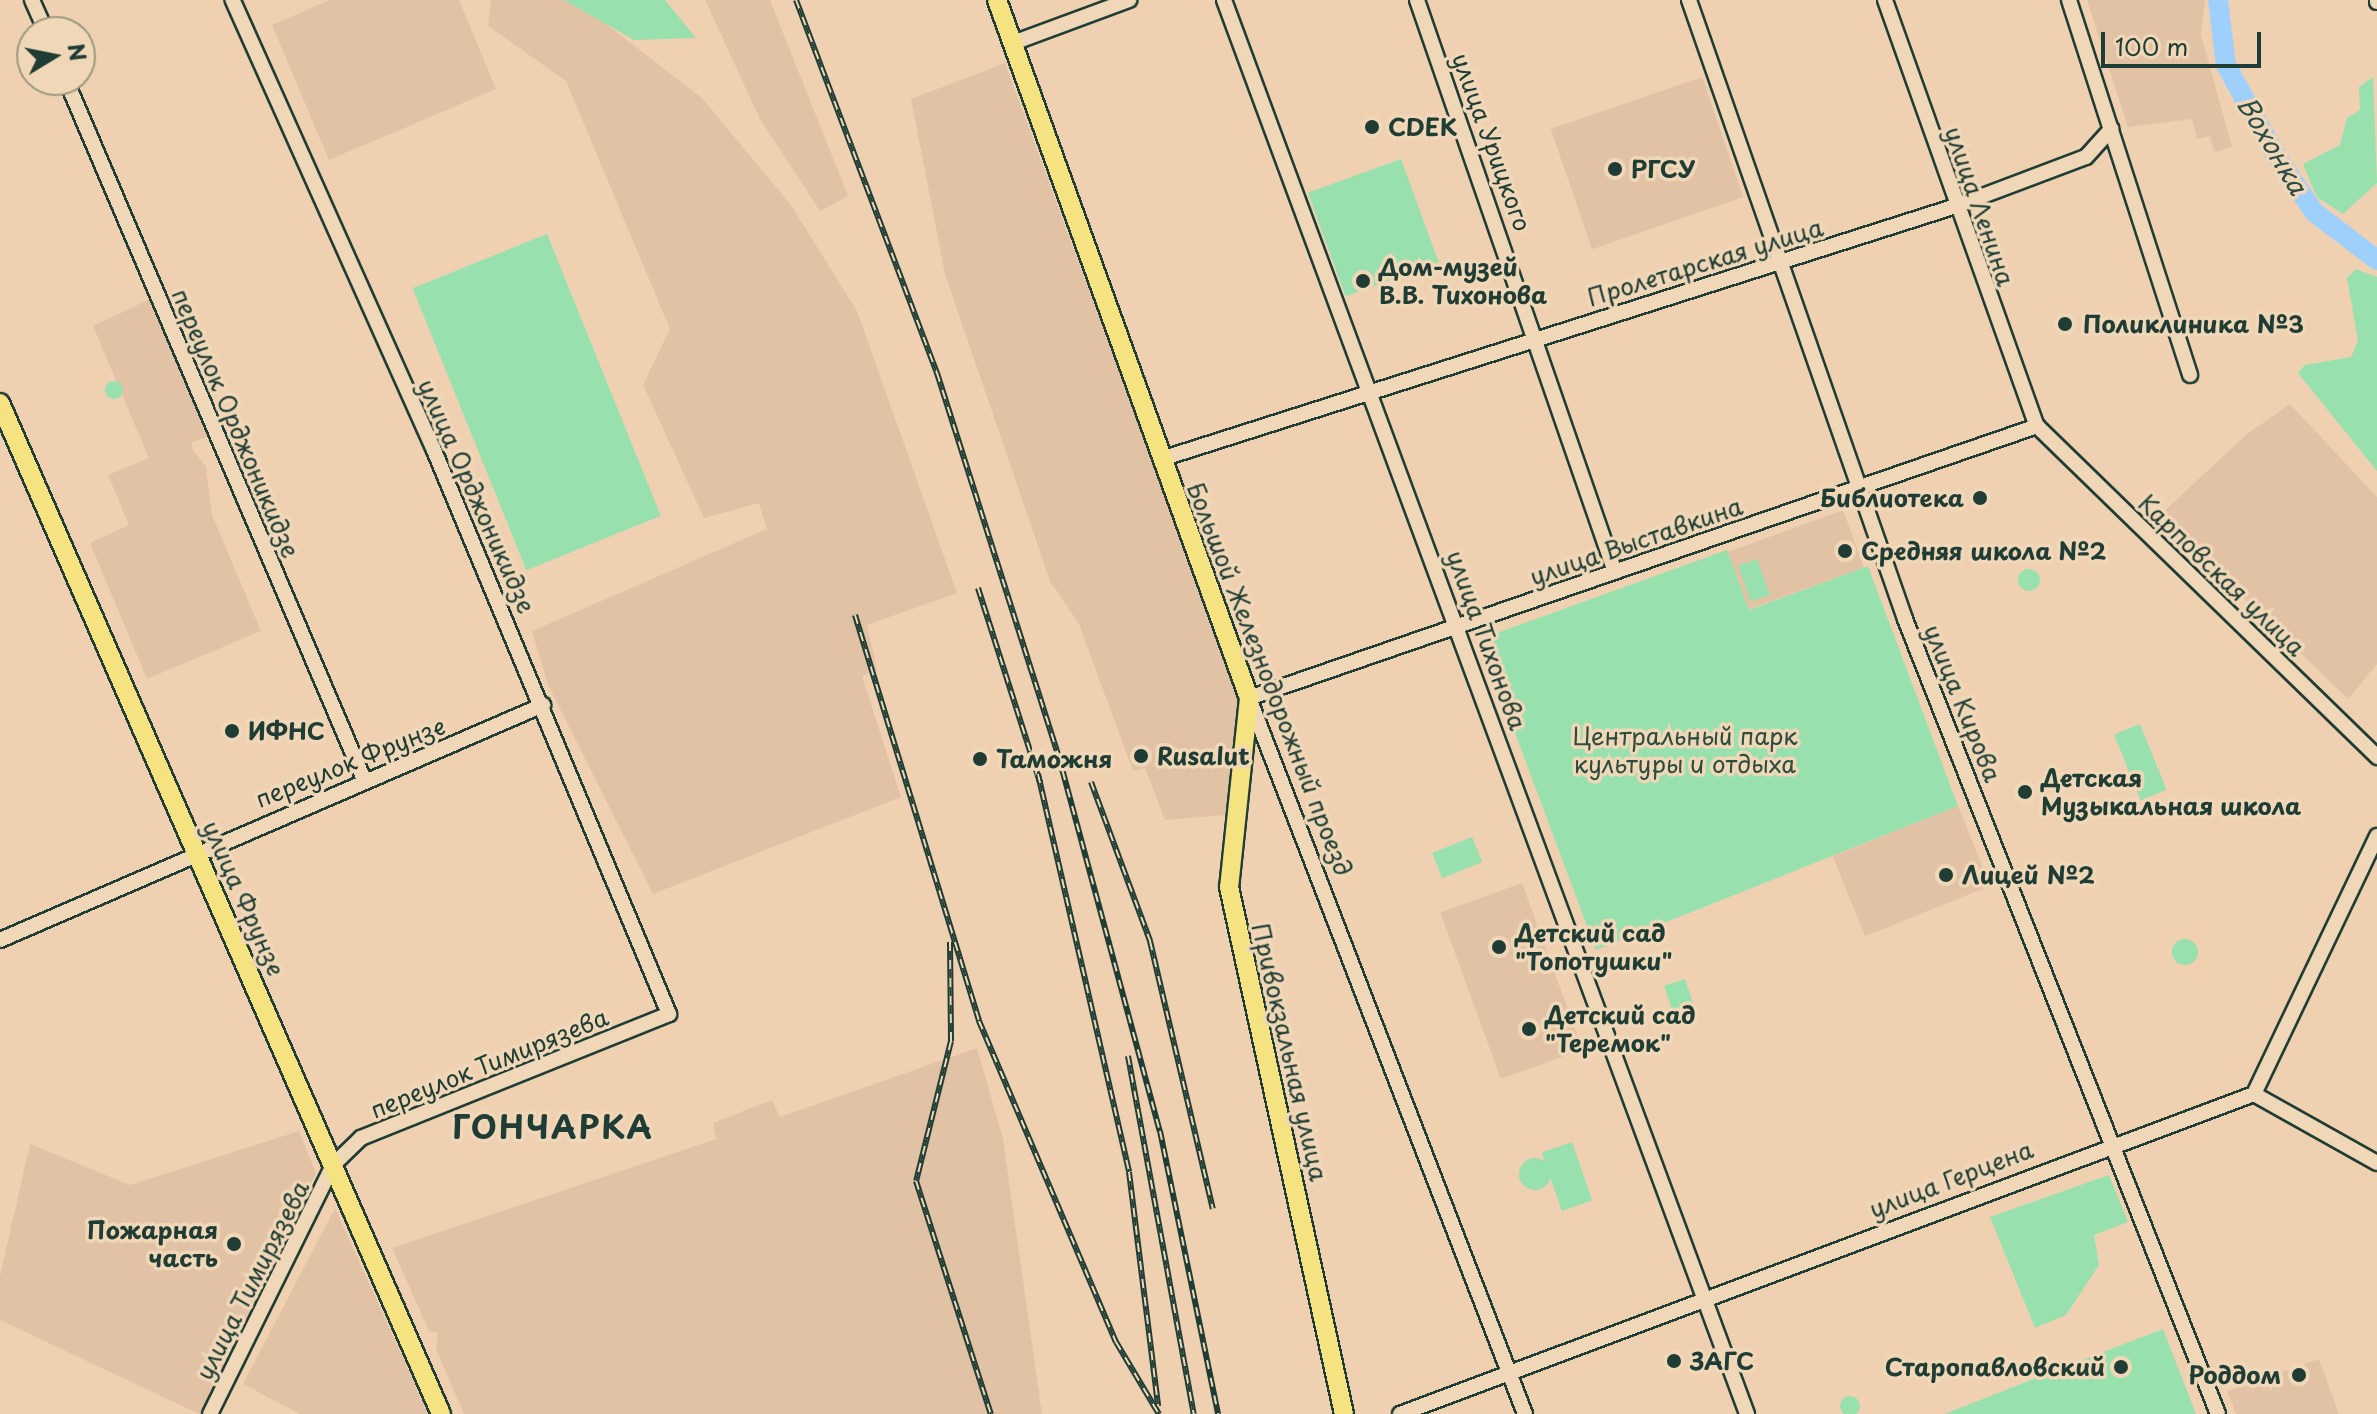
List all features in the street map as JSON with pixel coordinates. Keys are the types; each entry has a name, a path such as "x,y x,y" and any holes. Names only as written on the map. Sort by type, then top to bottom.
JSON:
{"main road":[{"name":"Большой Железнодорожный проезд","path":"997,0 1249,698"},
{"name":"улица Фрунзе","path":"0,403 441,1414"},
{"name":"Привокзальная улица","path":"1249,698 1229,887 1344,1414"}],"street":[{"name":"улица Орджоникидзе","path":"233,0 543,705 669,1014"},
{"path":"1013,43 1129,0"},
{"name":"улица Тихонова","path":"1224,0 1747,1414"},
{"name":"улица Урицкого","path":"1417,0 1538,336 1541,371 1615,572"},
{"name":"улица Кирова","path":"1689,0 1778,264 1858,487 2116,1141 2218,1414"},
{"name":"улица Ленина","path":"1885,0 2037,426"},
{"path":"2069,0 2190,375"},
{"name":"переулок Орджоникидзе","path":"73,96 365,782"},
{"name":"Пролетарская улица","path":"1161,459 1369,387 1778,264 1956,206 2086,157 2111,129"},
{"name":"улица Выставкина","path":"1249,698 2037,426"},
{"name":"Карповская улица","path":"2037,426 2377,757"},
{"name":"Большой Железнодорожный проезд","path":"1249,698 1525,1414"},
{"name":"переулок Фрунзе","path":"0,940 196,850 365,782 543,705"},
{"path":"2377,836 2254,1094 2377,1163"},
{"name":"переулок Тимирязева","path":"333,1165 361,1138 669,1014"},
{"name":"улица Герцена","path":"1400,1414 2116,1141 2254,1094"},
{"name":"улица Тимирязева","path":"210,1414 333,1165"}],"shaded area":[{"path":"330,0 459,0 496,89 329,160 272,25"},
{"path":"491,0 575,0 702,98 791,205 857,311 957,593 867,625 877,670 862,676 901,797 653,894 548,685 532,631 767,529 759,503 704,518 643,385 670,329 566,81 488,26"},
{"path":"705,0 770,0 848,196 820,211 760,119"},
{"path":"2087,0 2205,0 2201,35 2232,147 2214,152 2210,136 2197,139 2192,119 2128,127"},
{"path":"1005,63 1243,707 1225,815 1165,820 1145,768 1133,771 1079,624 1050,581 945,274 911,99"},
{"path":"1702,77 1743,197 1592,249 1551,129"},
{"path":"152,298 211,435 191,443 206,467 212,515 261,631 147,679 90,543 129,525 108,475 149,458 93,326"},
{"path":"2290,404 2377,497 2377,664 2348,699 2159,516 2247,434"},
{"path":"1843,510 1864,567 1748,609 1727,552"},
{"path":"1958,806 1990,886 1865,936 1833,857"},
{"path":"1522,883 1583,1049 1501,1079 1440,913"},
{"path":"977,1048 1003,1139 1042,1414 464,1414 436,1349 438,1333 429,1331 392,1248 716,1139 713,1123 772,1100 780,1117"},
{"path":"299,1131 316,1173 199,1414 0,1320 0,1276 30,1144 130,1185"},
{"path":"335,1208 428,1414 300,1414 243,1384"},
{"name":"Роддом","path":"2319,1359 2339,1414 2236,1414 2227,1391"}],"green space":[{"path":"564,0 665,0 696,38 634,40"},
{"path":"2373,77 2377,183 2343,214 2317,197 2303,164 2340,145 2347,118 2360,110 2359,87"},
{"path":"1401,159 1439,262 1346,296 1308,193"},
{"path":"547,234 661,516 526,570 413,288"},
{"path":"2356,269 2377,277 2377,471 2298,373 2305,365 2351,357 2358,341 2347,278"},
{"path":"110,381 118,381 123,390 121,397 110,399 105,394 105,386"},
{"name":"Центральный парк культуры и отдыха","path":"1727,550 1749,610 1868,566 1958,806 1596,950 1480,639"},
{"path":"1757,559 1770,595 1751,602 1738,566"},
{"path":"2029,569 2037,572 2040,580 2037,588 2029,591 2021,588 2018,580 2021,572"},
{"path":"2140,724 2167,790 2141,800 2114,734"},
{"path":"1472,837 1482,862 1442,878 1432,853"},
{"path":"2185,939 2194,943 2198,952 2194,961 2185,965 2176,961 2172,952 2176,943"},
{"path":"1685,979 1697,1017 1676,1024 1664,986"},
{"path":"1572,1142 1592,1201 1562,1211 1542,1152"},
{"path":"1535,1158 1547,1162 1551,1174 1547,1186 1535,1190 1523,1186 1519,1174 1523,1162"},
{"path":"2109,1175 2128,1222 2094,1235 2099,1265 2066,1315 2035,1328 1990,1217"},
{"name":"Старопавловский","path":"2163,1329 2196,1414 1945,1414 2046,1374"},
{"path":"1850,1396 1857,1399 1860,1406 1857,1413 1850,1416 1843,1413 1840,1406 1843,1399"}],"waterway":[{"name":"Вохонка","path":"2218,0 2226,65 2276,156 2314,212 2377,260"}],"railway":[{"path":"796,0 937,373 1058,754 1160,1131 1218,1414"},
{"path":"978,588 1040,782"},
{"path":"855,615 979,1021 1116,1342 1159,1414"},
{"path":"1038,774 1129,1172 1158,1406"},
{"path":"1091,782 1150,941 1213,1209"},
{"path":"950,942 951,1041 916,1181 991,1414"},
{"path":"1128,1056 1194,1414"}],"place":[{"name":"CDEK","path":"1372,127"},
{"name":"РГСУ","path":"1615,169"},
{"name":"Дом-музей В.В. Тихонова","path":"1363,281"},
{"name":"Поликлиника №3","path":"2065,324"},
{"name":"Библиотека","path":"1980,498"},
{"name":"Средняя школа №2","path":"1845,551"},
{"name":"ИФНС","path":"232,731"},
{"name":"Rusalut","path":"1141,756"},
{"name":"Таможня","path":"980,759"},
{"name":"Детская Музыкальная школа","path":"2025,792"},
{"name":"Лицей №2","path":"1946,875"},
{"name":"Детский сад \"Топотушки\"","path":"1499,947"},
{"name":"Детский сад \"Теремок\"","path":"1529,1029"},
{"name":"Пожарная часть","path":"234,1244"},
{"name":"ЗАГС","path":"1674,1361"},
{"name":"Старопавловский","path":"2121,1367"},
{"name":"Роддом","path":"2299,1375"}],"district":[{"name":"ГОНЧАРКА","path":"553,1126"}]}
